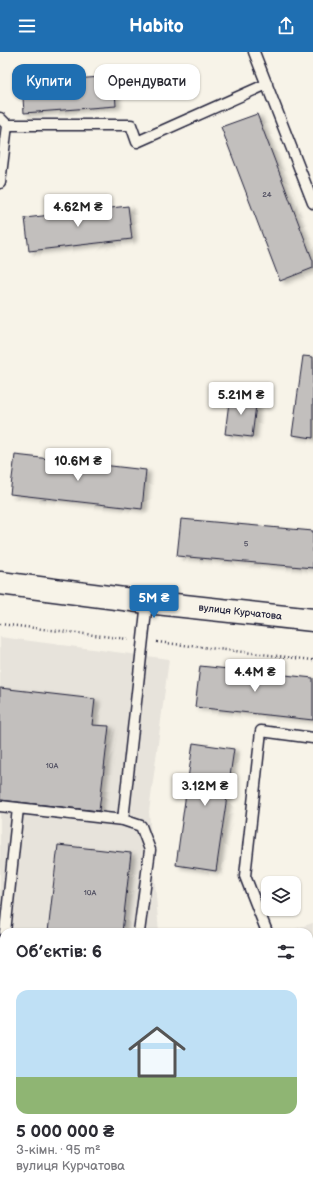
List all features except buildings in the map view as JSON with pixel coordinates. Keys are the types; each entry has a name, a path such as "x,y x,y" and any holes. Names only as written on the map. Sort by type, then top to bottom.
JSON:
{"main road":[{"name":"вулиця Курчатова","path":"0,584 313,620"}],"lane":[{"path":"254,52 313,203"},
{"path":"0,183 3,122 131,125 137,142 267,84"},
{"path":"123,820 147,602"},
{"path":"265,928 245,876 261,731 313,738"},
{"path":"0,806 123,820 141,826 150,850 140,928"},
{"path":"5,928 18,808"}],"shaded area":[{"path":"0,637 169,659 149,812 159,928 0,928"},
{"path":"313,923 313,928 297,928"}]}
